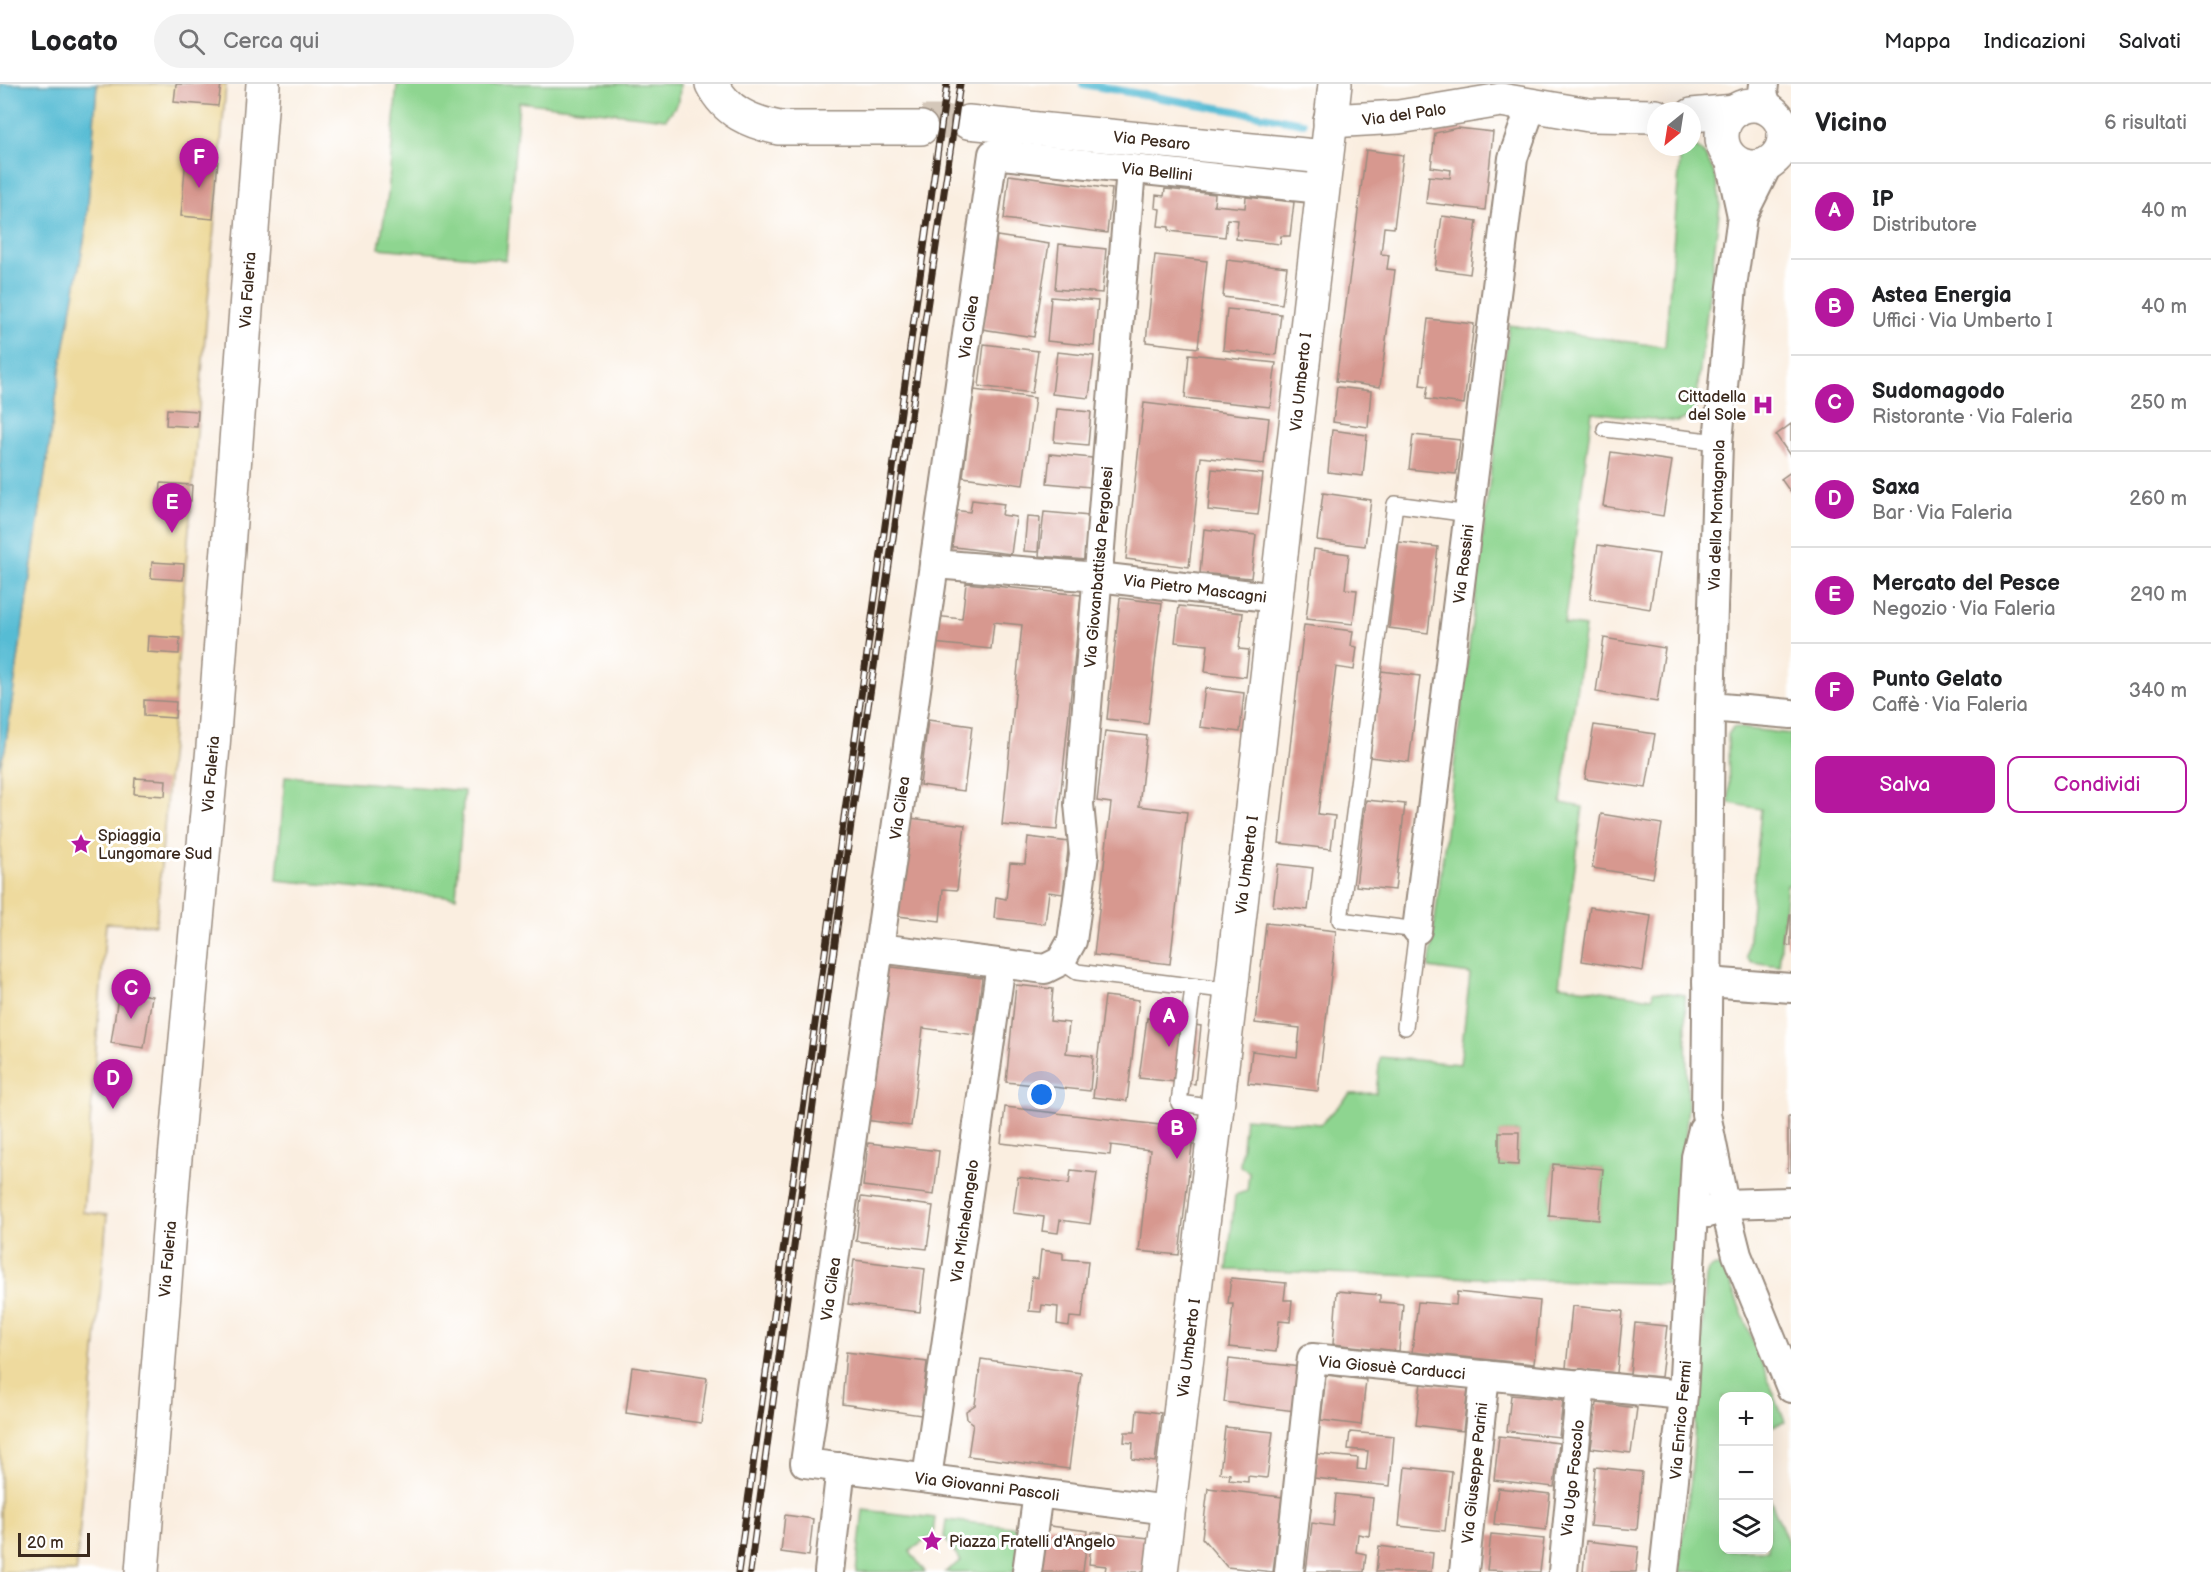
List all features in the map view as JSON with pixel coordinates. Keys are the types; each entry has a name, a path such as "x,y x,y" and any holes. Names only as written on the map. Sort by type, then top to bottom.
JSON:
{"street":[{"name":"Via Faleria","path":"142,1572 173,1180 213,747 263,84"},
{"path":"712,84 735,113 756,123 778,128 918,125"},
{"name":"Via Umberto I","path":"1161,1572 1232,991 1323,173 1335,84"},
{"name":"Via del Palo","path":"1330,121 1399,117 1525,94 1588,115 1647,116"},
{"name":"Via Rossini","path":"1417,930 1513,158 1520,133 1525,94"},
{"path":"1701,115 1766,117"},
{"path":"1727,151 1723,127 1766,117"},
{"path":"1701,128 1713,135 1727,151 1748,166 1766,117"},
{"name":"Via della Montagnola","path":"1766,117 1742,216 1731,287 1718,442 1710,706 1706,1114 1737,1255 1791,1388"},
{"name":"Via Pesaro","path":"972,124 1323,173"},
{"name":"Via della Montagnola","path":"1727,151 1742,216"},
{"name":"Via Bellini","path":"993,154 1131,169 1323,173"},
{"name":"Via Cilea","path":"805,1463 993,154"},
{"name":"Via Giovanbattista Pergolesi","path":"1061,961 1072,941 1084,855 1079,804 1131,169"},
{"name":"Via Pietro Mascagni","path":"934,564 1098,577 1277,598"},
{"path":"1710,706 1791,714"},
{"path":"879,948 1045,969 1061,961"},
{"name":"Via Michelangelo","path":"927,1478 1001,964"},
{"path":"1707,982 1780,987"},
{"name":"Via Enrico Fermi","path":"1665,1572 1683,1395 1692,1268 1696,1157 1706,1114"},
{"path":"1692,1229 1709,1212 1724,1204 1791,1202"},
{"path":"1692,1268 1708,1254 1719,1251 1737,1255"},
{"name":"Via Giosuè Carducci","path":"1289,1572 1312,1358 1683,1395"},
{"name":"Via Giuseppe Parini","path":"1464,1572 1485,1375"},
{"name":"Via Ugo Foscolo","path":"1563,1572 1581,1384"},
{"name":"Via Giovanni Pascoli","path":"805,1463 1168,1510"},
{"path":"829,1572 841,1467"},
{"path":"1027,1572 1038,1493"}],"lane":[{"path":"1605,429 1718,442"},
{"path":"1417,930 1340,920 1395,504 1469,514"},
{"name":"Via Rossini","path":"1405,1026 1417,930"},
{"path":"1061,961 1077,972 1232,991"},
{"path":"1193,987 1179,1103 1217,1108"}],"green space":[{"path":"397,84 680,84 679,101 666,119 519,102 506,260 379,248 388,194"},
{"path":"1701,151 1713,171 1720,205 1695,410 1687,418 1677,422 1592,412 1564,624 1585,627 1561,803 1583,807 1559,985 1652,998 1653,991 1685,995 1688,1106 1673,1284 1227,1270 1235,1195 1247,1191 1249,1172 1240,1166 1245,1118 1321,1124 1350,1094 1376,1093 1380,1057 1460,1064 1470,974 1429,968 1509,325 1665,347 1680,156 1701,156","holes":["1499,1132 1519,1132 1518,1165 1499,1164","1553,1164 1603,1169 1599,1220 1549,1216"]},
{"path":"1733,727 1791,734 1791,885 1787,885 1779,966 1752,962 1747,958 1761,809 1729,803 1728,735"},
{"path":"285,776 464,791 456,897 277,880"},
{"path":"1714,1266 1721,1267 1726,1273 1785,1422 1773,1426 1773,1392 1719,1392 1719,1554 1773,1554 1773,1506 1791,1549 1791,1572 1678,1572 1691,1479 1708,1270"},
{"path":"863,1510 935,1518 933,1535 910,1551 925,1572 856,1572"},
{"path":"946,1520 1021,1528 1015,1572 945,1572 961,1561 944,1537"}],"sand":[{"name":"Spiaggia Lungomare Sud","path":"97,84 226,84 156,925 106,923 83,1212 107,1215 76,1572 0,1572 0,766 5,749 60,371 86,230"}],"water":[{"path":"0,84 97,84 86,230 60,371 5,749 0,766"}],"building":[{"path":"176,84 221,84 218,106 174,102"},
{"path":"1457,128 1493,132 1485,210 1426,203 1429,176 1450,178 1451,170 1431,167 1435,133"},
{"path":"1366,150 1403,155 1394,228 1384,227 1381,254 1389,255 1387,269 1395,270 1380,387 1336,381"},
{"path":"186,157 218,160 213,219 181,216"},
{"path":"1009,175 1112,189 1107,233 1004,219"},
{"path":"1165,189 1215,194 1214,205 1245,208 1246,197 1294,202 1290,236 1281,236 1280,244 1236,239 1238,220 1227,219 1225,237 1169,231 1169,227 1158,226 1160,209 1155,208 1156,195 1164,196"},
{"path":"1442,216 1477,221 1470,274 1435,269"},
{"path":"997,236 1049,244 1034,337 982,329"},
{"path":"1059,244 1106,249 1102,293 1055,289"},
{"path":"1155,255 1207,261 1198,348 1146,342"},
{"path":"1227,260 1287,267 1282,304 1223,297"},
{"path":"1051,297 1098,301 1094,346 1047,341"},
{"path":"1227,309 1281,314 1276,355 1223,350"},
{"path":"1428,319 1474,324 1464,404 1426,399 1428,386 1420,385"},
{"path":"984,344 1038,351 1032,393 979,386"},
{"path":"1057,352 1094,356 1089,398 1052,394"},
{"path":"1189,354 1276,363 1270,407 1185,398"},
{"path":"1337,387 1371,391 1368,427 1333,422"},
{"path":"974,390 1035,398 1023,485 963,477"},
{"path":"1144,403 1269,418 1264,464 1201,457 1189,567 1126,559"},
{"path":"167,409 198,411 197,427 166,425"},
{"path":"1057,409 1091,412 1088,445 1054,442"},
{"path":"1791,424 1791,457 1776,435"},
{"path":"1332,430 1367,435 1363,476 1328,472"},
{"path":"1413,435 1460,440 1456,474 1409,469"},
{"path":"1611,452 1672,461 1663,516 1603,506"},
{"path":"1050,454 1092,458 1090,487 1047,483"},
{"path":"1212,469 1263,474 1258,515 1208,510"},
{"path":"1791,472 1791,493 1781,479"},
{"path":"161,483 192,485 191,501 160,499"},
{"path":"1323,493 1371,500 1365,546 1317,540"},
{"path":"972,500 1004,504 1002,515 1016,517 1011,554 947,546 952,510 970,512"},
{"path":"1044,512 1090,516 1086,560 1039,556"},
{"path":"1027,517 1040,518 1038,552 1024,551"},
{"path":"1204,529 1256,535 1251,578 1200,573"},
{"path":"1399,542 1438,547 1428,633 1389,628"},
{"path":"1598,545 1659,554 1650,609 1590,599"},
{"path":"1314,549 1349,554 1345,589 1357,590 1353,624 1306,619"},
{"path":"152,562 184,564 183,580 151,578"},
{"path":"966,583 1081,595 1057,830 1002,825 1022,625 994,622 991,649 933,643 935,616 962,619"},
{"path":"1120,598 1162,603 1148,724 1107,719"},
{"path":"1179,606 1243,613 1239,649 1249,650 1246,677 1205,672 1208,645 1175,642"},
{"path":"1304,625 1353,631 1351,646 1357,647 1354,670 1336,667 1318,814 1335,816 1331,849 1279,843"},
{"path":"148,636 180,638 179,654 147,652"},
{"path":"1604,638 1665,648 1657,702 1596,692"},
{"path":"1381,671 1420,676 1409,762 1370,757"},
{"path":"1205,688 1244,693 1240,732 1200,727"},
{"path":"144,700 176,702 175,718 144,716"},
{"path":"928,720 972,726 964,791 920,785"},
{"path":"1594,725 1655,734 1646,788 1585,779"},
{"path":"1105,731 1147,736 1139,806 1187,812 1170,964 1094,955 1111,803 1097,801"},
{"path":"135,778 166,780 165,796 134,794"},
{"path":"1366,800 1405,804 1395,890 1356,886"},
{"path":"1601,814 1662,824 1653,878 1592,868"},
{"path":"910,818 965,825 957,890 943,889 940,921 898,916"},
{"path":"1028,837 1069,842 1063,894 1049,892 1045,924 994,918 996,897 1006,899 1010,863 1025,864"},
{"path":"1278,864 1313,868 1308,910 1273,906"},
{"path":"1590,907 1651,916 1643,971 1582,961"},
{"path":"1791,914 1791,946 1786,945"},
{"path":"1266,923 1336,931 1318,1091 1248,1083 1252,1051 1297,1057 1300,1028 1255,1023"},
{"path":"884,966 982,978 975,1035 923,1028 911,1126 865,1120"},
{"path":"1016,985 1053,989 1050,1021 1069,1023 1066,1053 1093,1056 1090,1091 1006,1082"},
{"path":"119,990 152,996 144,1048 111,1043"},
{"path":"1105,996 1139,1000 1127,1101 1093,1097"},
{"path":"1147,1018 1201,1026 1195,1084 1139,1078"},
{"path":"1005,1107 1194,1129 1179,1255 1139,1251 1150,1150 1111,1145 1110,1155 1001,1143"},
{"path":"1788,1117 1791,1117 1791,1172 1788,1172"},
{"path":"1499,1132 1519,1132 1518,1165 1499,1164"},
{"path":"868,1143 939,1151 934,1195 863,1186"},
{"path":"1553,1164 1603,1169 1599,1220 1549,1216"},
{"path":"1071,1170 1097,1173 1090,1224 1060,1220 1058,1233 1042,1231 1044,1217 1013,1213 1018,1177 1069,1184"},
{"path":"861,1197 933,1206 927,1249 856,1241"},
{"path":"1041,1250 1063,1253 1063,1259 1088,1261 1082,1318 1070,1317 1069,1326 1057,1324 1058,1307 1042,1305 1041,1312 1029,1311 1032,1277 1038,1278"},
{"path":"854,1260 925,1269 920,1312 848,1304"},
{"path":"1231,1278 1286,1283 1284,1300 1292,1300 1290,1322 1279,1321 1276,1352 1229,1347 1233,1304 1228,1304"},
{"path":"1337,1291 1380,1295 1380,1302 1403,1304 1399,1351 1333,1344"},
{"path":"1457,1292 1540,1301 1534,1364 1412,1352 1418,1302 1456,1305"},
{"path":"1572,1306 1623,1311 1617,1373 1566,1368"},
{"path":"1635,1323 1667,1326 1661,1377 1630,1374"},
{"path":"846,1352 927,1362 921,1415 842,1404"},
{"path":"981,1359 1081,1373 1069,1469 968,1456 973,1423 967,1419 966,1411 975,1405"},
{"path":"1229,1359 1300,1367 1295,1411 1224,1402"},
{"path":"632,1367 707,1378 701,1423 626,1413"},
{"path":"1326,1375 1366,1380 1361,1425 1321,1420"},
{"path":"1421,1382 1468,1388 1463,1431 1416,1425"},
{"path":"1511,1395 1563,1400 1559,1437 1507,1431"},
{"path":"1597,1403 1637,1408 1631,1453 1591,1448"},
{"path":"1137,1410 1161,1413 1155,1462 1132,1459 1133,1443 1124,1442 1125,1432 1135,1432"},
{"path":"1225,1427 1273,1432 1267,1478 1248,1476 1248,1482 1229,1480 1230,1474 1220,1473"},
{"path":"1350,1432 1394,1436 1390,1486 1314,1478 1317,1454 1358,1458 1357,1469 1366,1470 1368,1451 1348,1449"},
{"path":"1499,1436 1559,1443 1554,1487 1494,1480"},
{"path":"1405,1467 1452,1472 1445,1531 1399,1526"},
{"path":"1595,1467 1642,1472 1637,1530 1590,1526"},
{"path":"1208,1488 1282,1497 1273,1572 1227,1567 1202,1538"},
{"path":"1498,1488 1550,1494 1546,1530 1494,1524"},
{"path":"1336,1494 1373,1498 1369,1536 1358,1534 1356,1552 1366,1554 1364,1572 1306,1572 1312,1523 1333,1526"},
{"path":"785,1515 813,1519 809,1556 781,1552"},
{"path":"1043,1525 1088,1531 1083,1572 1037,1572"},
{"path":"1092,1532 1149,1538 1146,1572 1105,1572 1106,1566 1089,1564"},
{"path":"1491,1534 1544,1539 1540,1572 1487,1570"},
{"path":"1586,1541 1639,1547 1636,1572 1583,1572"},
{"path":"1379,1546 1433,1553 1431,1572 1376,1572"}],"waterway":[{"path":"1083,84 1303,123"}],"tunnel":[{"path":"922,122 968,122"}],"railway":[{"path":"738,1572 947,84"},
{"path":"750,1572 853,809 960,84"}],"place":[{"name":"Punto Gelato","path":"199,188"},
{"name":"Cittadella del Sole","path":"1763,405"},
{"name":"Mercato del Pesce","path":"172,533"},
{"name":"Spiaggia Lungomare Sud","path":"81,844"},
{"name":"Sudomagodo","path":"131,1019"},
{"name":"IP","path":"1169,1047"},
{"name":"Saxa","path":"113,1109"},
{"name":"Astea Energia","path":"1177,1159"},
{"name":"Piazza Fratelli d'Angelo","path":"932,1541"}]}
